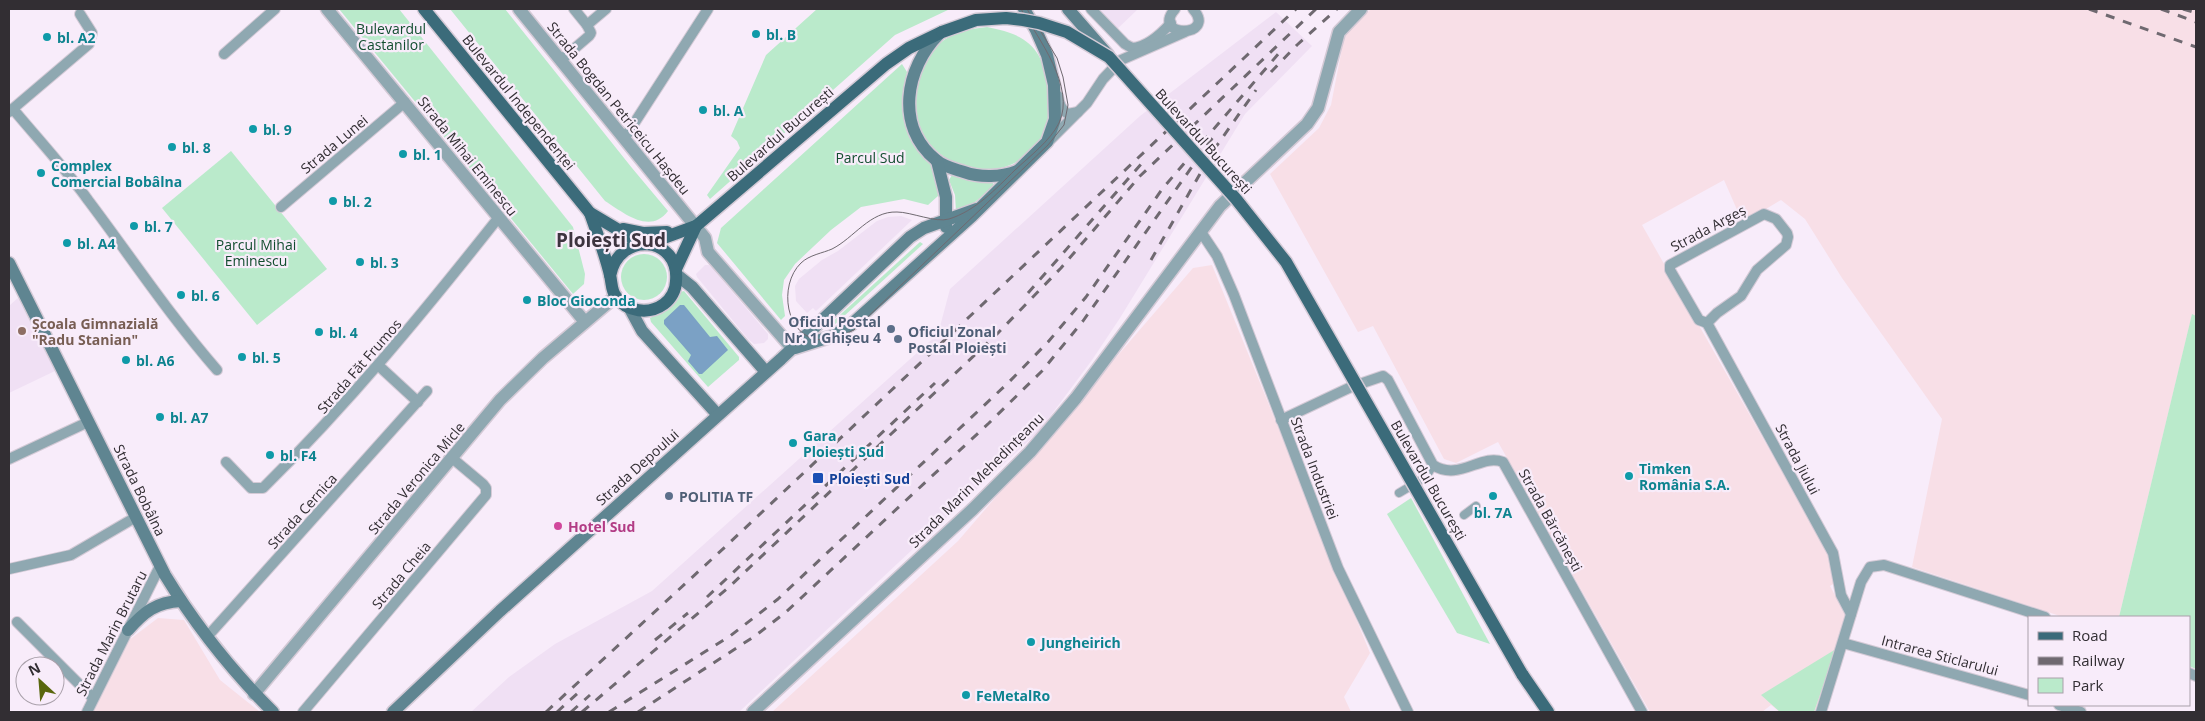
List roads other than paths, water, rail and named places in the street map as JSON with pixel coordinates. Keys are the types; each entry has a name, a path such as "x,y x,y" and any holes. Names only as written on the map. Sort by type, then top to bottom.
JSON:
{"main road":[{"name":"Bulevardul Independenței","path":"424,9 590,213 644,244 659,248 667,254 676,272"},
{"path":"1024,9 1047,55 1053,76 1055,119 1047,142"},
{"path":"1068,9 1110,57"},
{"name":"Bulevardul București","path":"644,244 695,225 886,64 909,48 942,32 976,20 1006,18 1023,20 1067,32 1110,57 1246,210 1286,262 1522,674 1548,712"},
{"path":"942,32 922,53 914,70 910,90 911,118 923,144 937,161 946,196 947,220 944,240"},
{"name":"Strada Depoului","path":"792,348 833,336 852,324 1047,142"},
{"path":"937,161 959,171 981,176 1003,175 1017,171"},
{"name":"Strada Depoului","path":"393,712 500,611 717,414 766,372 910,237 924,228 977,209"},
{"name":"Bulevardul Independenței","path":"590,213 616,296"},
{"path":"614,227 643,233 695,225"},
{"name":"Bulevardul București","path":"676,272 695,225"},
{"path":"610,276 612,266 624,251 644,244"},
{"name":"Strada Bobâlna","path":"9,263 160,566 181,601 232,670 273,712"},
{"path":"629,307 645,311 655,309 665,303 672,295 676,285 676,272"},
{"path":"676,272 692,287 766,372"},
{"path":"616,296 629,307 642,330 717,414"},
{"path":"128,630 141,615 155,606 170,601 181,601"},
{"name":"Bulevardul București","path":"1522,674 1538,712"}],"street":[{"path":"224,54 275,9"},
{"name":"Strada Mihai Eminescu","path":"327,9 585,322"},
{"name":"Strada Bogdan Petriceicu Hașdeu","path":"519,9 695,225 705,238 708,252 792,348"},
{"path":"561,60 591,33 574,9"},
{"path":"587,25 606,9"},
{"path":"624,139 708,9"},
{"path":"1091,9 1125,44 1132,48 1140,46 1164,31 1171,24"},
{"path":"1175,9 1171,16 1171,24 1177,31 1185,32"},
{"path":"1047,142 1079,112 1103,79 1124,58 1192,30 1197,23 1197,16 1193,9"},
{"name":"Strada Marin Mehedințeanu","path":"753,712 973,509 1030,452 1076,398 1220,206 1299,133 1313,116 1318,108 1339,32 1362,9"},
{"path":"80,14 92,33 89,44 11,111 83,193 196,347 217,370"},
{"path":"1124,58 1125,44"},
{"path":"1053,76 1061,108 1068,114 1079,112"},
{"name":"Strada Lunei","path":"281,207 405,102"},
{"name":"Strada Argeș","path":"1759,216 1772,216 1788,237 1786,245 1757,270 1742,296 1717,313 1707,323 1695,316 1670,270 1670,265 1759,216"},
{"name":"Strada Făt Frumos","path":"226,462 251,488 263,488 307,445 379,366 499,217"},
{"name":"Strada Industriei","path":"1201,232 1217,256 1338,568 1408,712"},
{"name":"Strada Veronica Micle","path":"254,694 500,400 521,379 616,296"},
{"name":"Strada Jiului","path":"1707,323 1833,553 1841,595 1851,614"},
{"path":"379,366 418,402"},
{"path":"1281,420 1351,387 1383,376 1388,380 1433,465 1426,477 1399,493"},
{"name":"Strada Cernica","path":"207,637 427,391"},
{"path":"9,459 88,422"},
{"name":"Strada Cheia","path":"303,712 486,495 486,488 483,484 452,458"},
{"name":"Strada Bărcănești","path":"1433,465 1449,471 1460,470 1496,460 1503,462 1642,712"},
{"path":"1464,514 1476,506"},
{"path":"9,569 71,555 136,517"},
{"path":"1821,712 1851,614 1866,571 1870,567 1877,565 1940,582 2042,616"},
{"name":"Strada Marin Brutaru","path":"87,712 160,566"},
{"path":"18,622 93,698"},
{"name":"Intrarea Sticlarului","path":"1843,643 2028,695"},
{"path":"2063,706 2081,712"}],"water":[{"path":"680,305 684,305 710,337 717,336 728,350 702,374 699,374 688,361 691,355 664,324 664,320"}],"tram line":[{"path":"1021,9 1045,48 1059,79 1063,94 1063,109 1055,130 993,192 968,211 944,220 931,219 903,212 887,213 870,220 832,249 804,260 794,273 789,284 788,297 793,321 799,330 809,337 821,340 829,339 854,330 1048,145 1064,125 1068,105 1063,77 1057,58 1027,9"}],"railway":[{"path":"546,712 725,547 1296,9"},
{"path":"582,712 729,587 998,333 1061,268 1140,176 1316,9"},
{"path":"1271,72 1297,45 1337,9"},
{"path":"2089,9 2196,47"},
{"path":"2161,9 2196,22"},
{"path":"2183,9 2196,13"},
{"path":"609,712 730,636 778,599 1009,382 1048,342 1086,297 1163,188 1280,52"},
{"path":"1151,260 1213,151 1256,90"},
{"path":"638,712 755,636 786,612 989,423 1042,371 1083,321 1213,137"},
{"path":"1028,293 1142,163"},
{"path":"707,597 935,383"},
{"path":"655,640 688,613"},
{"path":"557,712 579,692"},
{"path":"571,712 590,695"}],"place":[{"name":"bl. B","path":"756,34"},
{"name":"bl. A2","path":"47,37"},
{"name":"bl. A","path":"703,110"},
{"name":"bl. 9","path":"253,129"},
{"name":"bl. 8","path":"172,147"},
{"name":"bl. 1","path":"403,154"},
{"name":"Complex Comercial Bobâlna","path":"41,173"},
{"name":"bl. 2","path":"333,201"},
{"name":"bl. 7","path":"134,226"},
{"name":"bl. A4","path":"67,243"},
{"name":"bl. 3","path":"360,262"},
{"name":"bl. 6","path":"181,295"},
{"name":"Bloc Gioconda","path":"527,300"},
{"name":"Oficiul Postal Nr. 1 Ghișeu 4","path":"891,329"},
{"name":"Școala Gimnazială \"Radu Stanian\"","path":"22,331"},
{"name":"bl. 4","path":"319,332"},
{"name":"Oficiul Zonal Postal Ploiești","path":"898,339"},
{"name":"bl. 5","path":"242,357"},
{"name":"bl. A6","path":"126,360"},
{"name":"bl. A7","path":"160,417"},
{"name":"Gara Ploiești Sud","path":"793,443"},
{"name":"bl. F4","path":"270,455"},
{"name":"Timken România S.A.","path":"1629,476"},
{"name":"Ploiești Sud","path":"818,478"},
{"name":"POLITIA TF","path":"669,496"},
{"name":"bl. 7A","path":"1493,496"},
{"name":"Hotel Sud","path":"558,526"},
{"name":"Jungheirich","path":"1031,642"},
{"name":"FeMetalRo","path":"966,695"}],"district":[{"name":"Ploiești Sud","path":"611,240"}],"park label":[{"name":"Bulevardul Castanilor","path":"391,36"},
{"name":"Parcul Sud","path":"870,157"},
{"name":"Parcul Mihai Eminescu","path":"256,252"}]}
